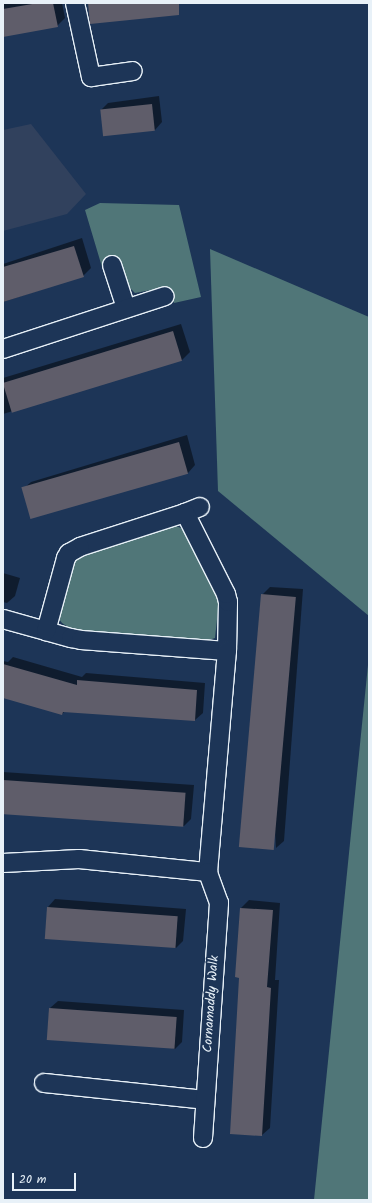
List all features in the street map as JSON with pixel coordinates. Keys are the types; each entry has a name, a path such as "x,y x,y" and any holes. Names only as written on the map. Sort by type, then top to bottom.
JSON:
{"street":[{"path":"75,3 92,77 133,71"},
{"path":"112,265 126,308"},
{"path":"3,349 165,296"},
{"name":"Cornamaddy Walk","path":"46,632 66,558 69,553 80,547 193,510 226,594 229,610 227,651 208,872 219,903 203,1138"},
{"path":"3,619 46,632 90,641 227,651"},
{"path":"3,863 79,859 208,872"},
{"path":"44,1083 205,1100"}],"shaded area":[{"path":"31,124 86,194 67,214 3,231 3,130"}],"green space":[{"path":"100,203 179,205 201,297 174,303 168,287 135,293 129,287 121,261 102,267 85,210"},
{"path":"210,249 369,317 369,616 218,491"},
{"path":"176,526 181,528 184,532 219,601 215,638 206,641 83,631 68,627 62,623 59,619 74,563 82,555"},
{"path":"369,655 369,1200 314,1200"}],"building":[{"path":"38,3 53,3 58,27 3,37 3,9"},
{"path":"88,3 179,3 179,15 90,24"},
{"path":"152,104 155,131 103,136 100,109"},
{"path":"74,246 84,277 3,302 3,267"},
{"path":"173,331 182,361 12,413 3,383"},
{"path":"179,442 188,474 30,519 21,487"},
{"path":"261,594 296,597 274,850 239,847"},
{"path":"3,664 77,685 77,680 197,690 195,721 63,712 62,715 3,698"},
{"path":"3,780 186,793 183,827 3,814"},
{"path":"47,907 178,916 175,948 45,939"},
{"path":"240,908 273,910 267,987 271,988 262,1136 230,1134 239,978 235,977"},
{"path":"49,1008 177,1017 174,1049 47,1040"}]}
